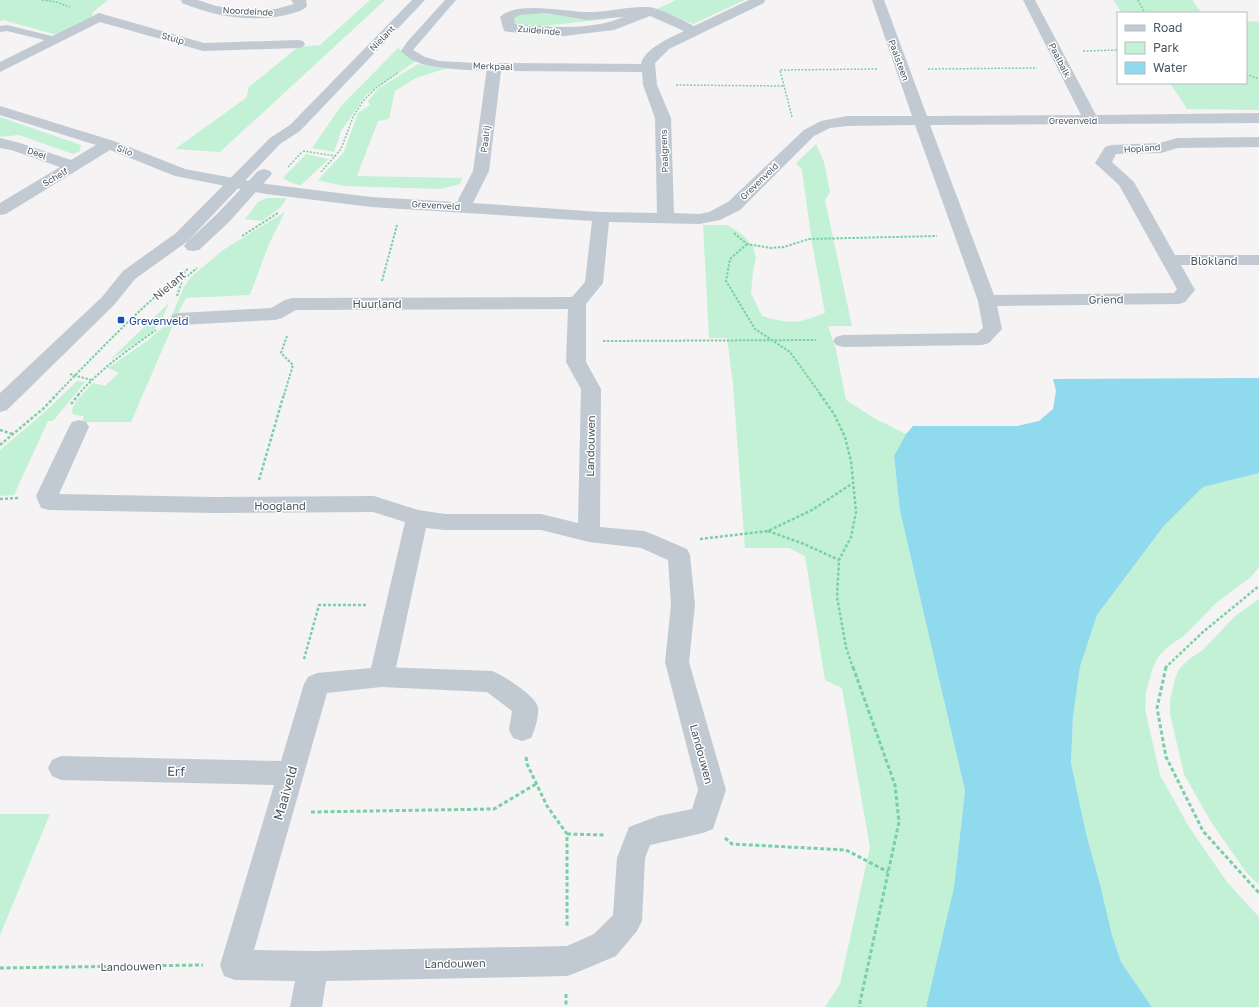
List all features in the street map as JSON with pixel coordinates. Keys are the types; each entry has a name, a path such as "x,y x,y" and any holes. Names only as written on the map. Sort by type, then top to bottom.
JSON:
{"street":[{"name":"Noordeinde","path":"188,0 203,6 228,12 282,13 295,10 300,6 300,1 298,0"},
{"name":"Nielant","path":"0,406 108,301 129,275 182,237 275,141 295,128 419,0"},
{"path":"649,68 648,62 664,46 759,0"},
{"name":"Paalsteen","path":"878,0 921,121"},
{"name":"Paalbalk","path":"1029,0 1091,120"},
{"name":"Zuideinde","path":"650,11 614,26 564,32 509,28 507,17 517,11 546,9 587,16 650,11 694,31"},
{"name":"Stulp","path":"0,68 99,17 204,47 298,44"},
{"name":"Merkpaal","path":"494,67 649,68"},
{"name":"Paalrij","path":"462,207 481,171 494,67"},
{"name":"Paalgrens","path":"649,68 650,85 663,118 666,218"},
{"name":"Silo","path":"0,110 109,144 181,173 252,187"},
{"name":"Grevenveld","path":"252,187 364,201 402,204 601,217 699,219 714,216 734,206 809,133 826,124 847,121 1257,121"},
{"path":"844,340 982,338 993,329 987,301 921,121"},
{"name":"Nielant","path":"108,301 169,264 199,242 293,143 295,128"},
{"name":"Hopland","path":"1169,260 1126,182 1103,163 1111,150 1161,148 1177,143 1259,142"},
{"name":"Deel","path":"0,143 15,146 73,166"},
{"name":"Schelf","path":"0,210 109,144"},
{"path":"577,302 594,283 601,217"},
{"name":"Blokland","path":"1169,260 1259,260"},
{"name":"Griend","path":"987,301 1179,298 1186,290 1169,260"},
{"name":"Huurland","path":"179,319 275,314 292,304 577,302"},
{"name":"Landouwen","path":"577,302 576,362 591,389 589,534 644,540 678,555 683,605 677,662 712,790 703,820"},
{"name":"Hoogland","path":"79,427 46,496 49,502 252,505 374,504 417,518 445,522 541,522 589,534"},
{"path":"381,677 417,518"},
{"path":"317,684 381,677 492,682 525,707 522,730"},
{"name":"Maaiveld","path":"235,965 317,684"},
{"name":"Erf","path":"61,768 291,774"},
{"path":"639,836 658,829 703,820"},
{"name":"Landouwen","path":"235,965 313,966 567,961 605,945 627,921 631,858 639,836"},
{"path":"306,1007 313,966"}],"lane":[{"path":"421,60 407,51 411,44 451,0"},
{"path":"0,29 7,28 56,40"},
{"name":"Merkpaal","path":"421,60 439,64 494,67"}],"path":[{"path":"1138,0 1144,12"},
{"path":"1055,51 1117,50"},
{"path":"299,193 336,156 341,149 349,124 356,111 378,85 421,60"},
{"path":"1247,74 1259,79"},
{"path":"650,85 783,86"},
{"path":"303,151 336,156"},
{"path":"376,303 402,204"},
{"path":"859,1007 899,822 895,785 846,647 837,597 839,560 851,537 856,512 851,460 845,438 834,414 790,352 755,328 726,281 730,259 747,244 771,248 784,247 809,239 962,236"},
{"name":"Nielant","path":"0,445 44,408 128,322 169,284 191,267"},
{"path":"175,299 184,279 185,272"},
{"path":"252,505 293,365 281,353 298,304"},
{"path":"79,427 82,422 66,414 72,402 91,380 109,364 158,328"},
{"path":"577,341 844,340"},
{"path":"66,372 91,380"},
{"path":"0,430 13,434"},
{"path":"658,546 714,537 768,531 812,510 853,483"},
{"path":"768,531 818,548 839,560"},
{"path":"1259,586 1203,632 1165,668 1157,708 1166,757 1203,831 1259,893"},
{"path":"317,684 301,671 319,605 398,605"},
{"path":"280,813 494,809 536,784 546,806 567,834 566,1007"},
{"path":"703,820 732,844 846,850 888,872"},
{"path":"567,834 639,836"},
{"name":"Landouwen","path":"0,968 235,965"}],"green space":[{"path":"0,0 108,0 93,12 91,19 82,21 57,35 3,20 0,21"},
{"path":"370,0 385,0 220,152 175,149 246,98 249,87 298,47 320,45"},
{"path":"676,0 745,0 693,24 657,9"},
{"path":"1113,0 1192,0 1201,12 1121,12"},
{"path":"523,9 598,16 607,19 533,27 507,25 514,13"},
{"path":"1247,21 1259,22 1259,110 1187,109 1171,84 1247,84"},
{"path":"398,48 416,61 366,95 341,131 334,152 312,148 341,106"},
{"path":"418,64 447,68 416,78 395,91 389,119 378,121 357,176 462,178 460,184 441,189 344,186 318,180 344,152 358,113 370,105 368,101 379,88"},
{"path":"0,117 81,145 80,151 73,154 19,135 0,137"},
{"path":"816,144 824,162 830,192 825,200 852,326 828,326 836,350 846,400 874,418 906,434 894,456 900,511 965,791 954,887 926,1007 825,1007 840,984 870,847 842,688 825,680 805,556 789,548 745,548 733,384 727,338 709,338 703,225 727,225 743,235 753,246 756,258 751,293 762,316 794,322 825,313 812,243 802,170 796,163"},
{"path":"306,154 329,159 301,185 294,184 283,178"},
{"path":"267,198 287,198 281,207 262,221 245,219 258,202"},
{"path":"285,212 269,244 250,295 186,298 131,422 82,422 84,416 75,415 72,413 74,405 93,383 105,386 119,373 108,368 148,340 169,322 184,287 191,277 223,250"},
{"path":"169,303 162,319 153,331 109,361"},
{"path":"77,381 85,382 53,421 48,421 14,495 0,496 0,450 47,410"},
{"path":"1259,473 1259,567 1251,577 1216,603 1184,636 1170,645 1158,657 1152,670 1146,693 1145,709 1160,775 1189,827 1227,882 1259,917 1259,1007 1152,1007 1121,962 1112,935 1086,833 1071,763 1073,718 1080,667 1097,615 1163,527 1203,487"},
{"path":"1259,599 1259,885 1246,872 1211,822 1184,774 1170,714 1170,700 1179,669 1189,659 1203,650 1235,616"},
{"path":"0,814 50,814 0,935"}],"water":[{"path":"1259,378 1259,473 1203,487 1163,527 1097,615 1080,667 1073,717 1071,763 1086,833 1112,935 1121,962 1152,1007 926,1007 954,887 965,791 900,511 894,456 906,434 913,426 1017,426 1039,421 1053,409 1056,391 1053,379"}],"place":[{"name":"Grevenveld","path":"121,320"}]}
